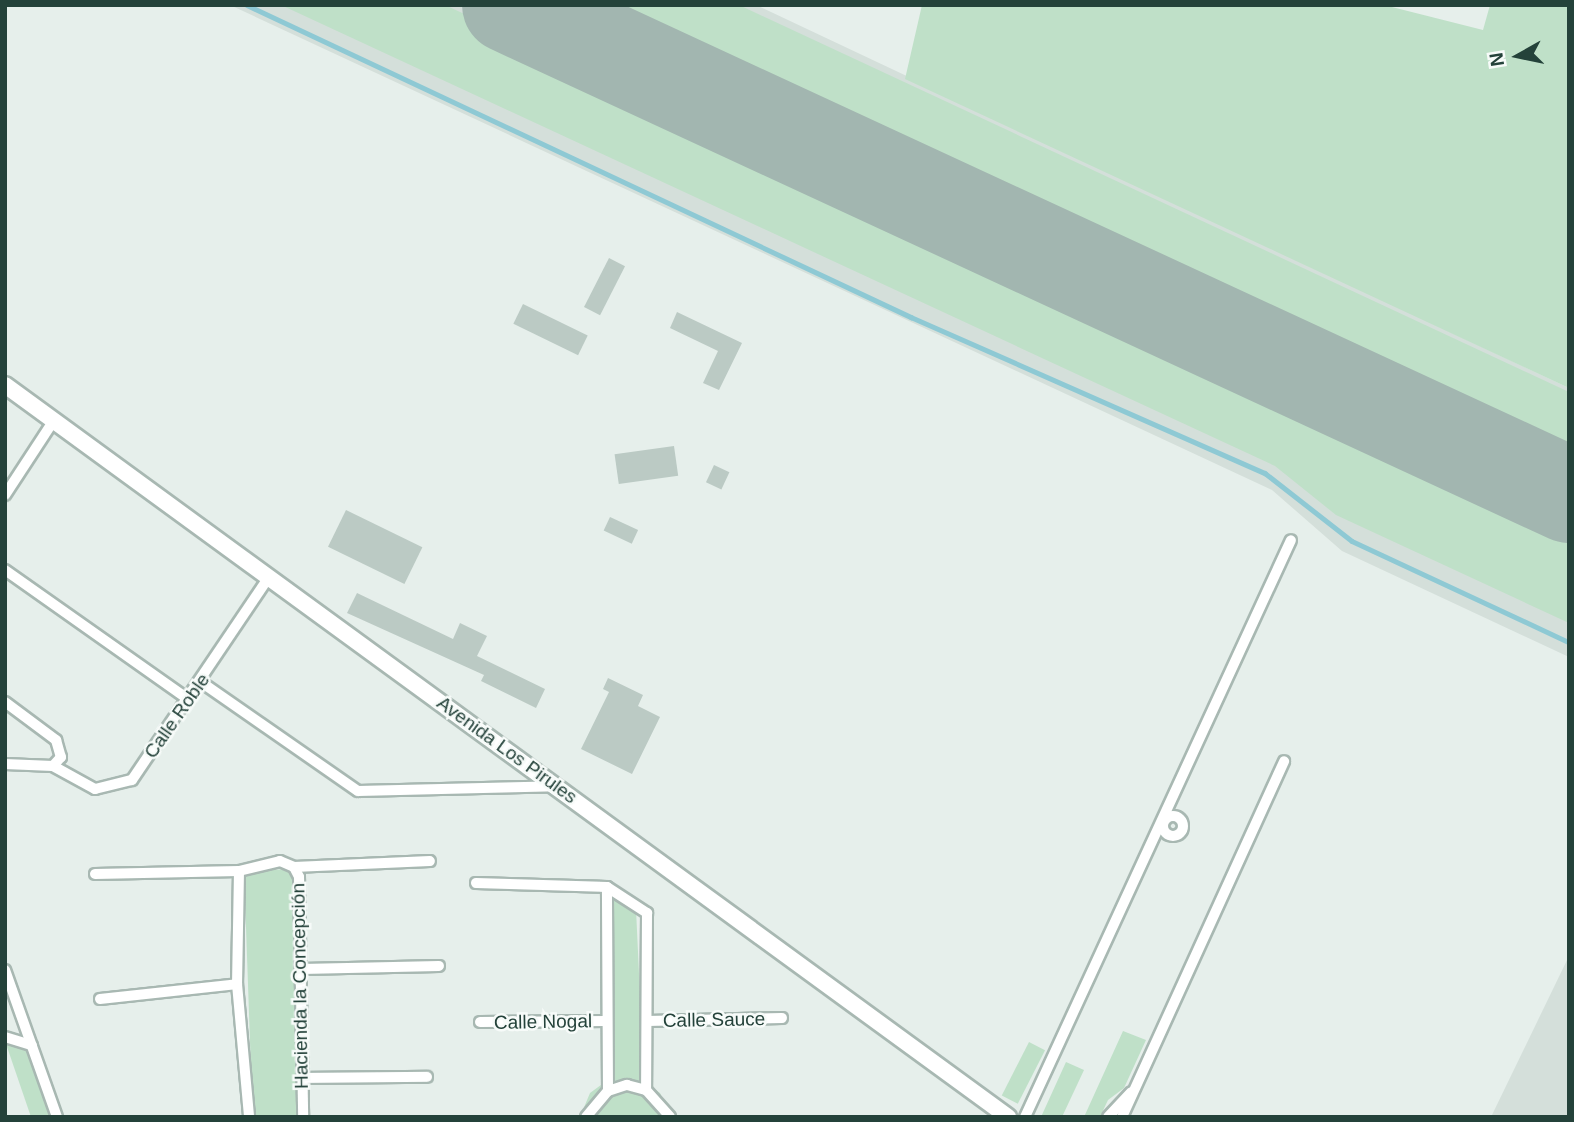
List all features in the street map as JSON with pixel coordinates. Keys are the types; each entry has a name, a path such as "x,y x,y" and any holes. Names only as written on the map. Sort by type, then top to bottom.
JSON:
{"street":[{"name":"Avenida Los Pirules","path":"5,385 1008,1117"},
{"path":"5,495 54,420"},
{"path":"1025,1117 1291,540"},
{"path":"5,570 188,699"},
{"name":"Calle Roble","path":"53,766 95,789 132,780 201,682 269,576"},
{"path":"201,682 358,791 557,786"},
{"path":"5,702 56,740 61,757 53,766 5,764"},
{"path":"1122,1117 1284,761"},
{"path":"1154,841 1179,834 1183,825 1173,815 1163,821"},
{"path":"1163,821 1168,835"},
{"name":"Hacienda la Concepción","path":"95,874 239,871 280,861 294,867 299,877 303,1117"},
{"path":"294,867 430,861"},
{"path":"239,871 237,984 249,1117"},
{"path":"476,883 607,887 647,913 646,1090"},
{"path":"607,887 608,1091"},
{"path":"302,970 439,966"},
{"path":"5,970 57,1117"},
{"path":"100,999 237,984"},
{"name":"Calle Sauce","path":"647,1021 782,1018"},
{"name":"Calle Nogal","path":"480,1022 606,1021"},
{"path":"5,1037 32,1045"},
{"path":"302,1078 428,1077"},
{"path":"586,1117 608,1091 626,1086 646,1090 670,1117"},
{"path":"1108,1117 1133,1091"}],"shaded area":[{"path":"230,5 756,5 1569,388 1569,657 1342,551 1272,490"},
{"path":"1569,956 1569,1117 1491,1117"}],"green space":[{"path":"281,5 445,5 1569,527 1569,623 1336,515 1275,466"},
{"path":"577,5 739,5 1569,392 1569,464"},
{"path":"922,5 1384,5 1483,30 1490,5 1569,5 1569,388 905,79"},
{"path":"294,869 303,1117 253,1117 244,871"},
{"path":"610,892 636,909 644,1081 660,1093 671,1117 580,1117 590,1093 605,1082"},
{"path":"1123,1031 1146,1040 1124,1088 1108,1100 1100,1117 1084,1117"},
{"path":"5,1041 32,1045 57,1117 31,1117"},
{"path":"1029,1042 1045,1050 1018,1104 1002,1095"},
{"path":"1066,1062 1084,1070 1062,1117 1041,1117"}],"building":[{"path":"609,258 625,266 600,315 584,307"},
{"path":"523,304 588,336 578,355 513,324"},
{"path":"677,312 742,343 719,390 703,383 718,351 670,328"},
{"path":"674,446 678,476 619,484 615,454"},
{"path":"714,465 729,472 721,489 706,482"},
{"path":"346,510 422,547 404,584 328,547"},
{"path":"610,517 638,530 632,544 604,531"},
{"path":"357,593 453,639 460,623 487,636 477,656 545,689 536,708 481,681 484,675 347,613"},
{"path":"608,678 643,695 638,706 660,717 632,774 581,749 609,692 603,689"}],"waterway":[{"path":"247,5 911,317 1265,473 1352,541 1569,642"}],"runway":[{"path":"510,5 1569,495"}]}
